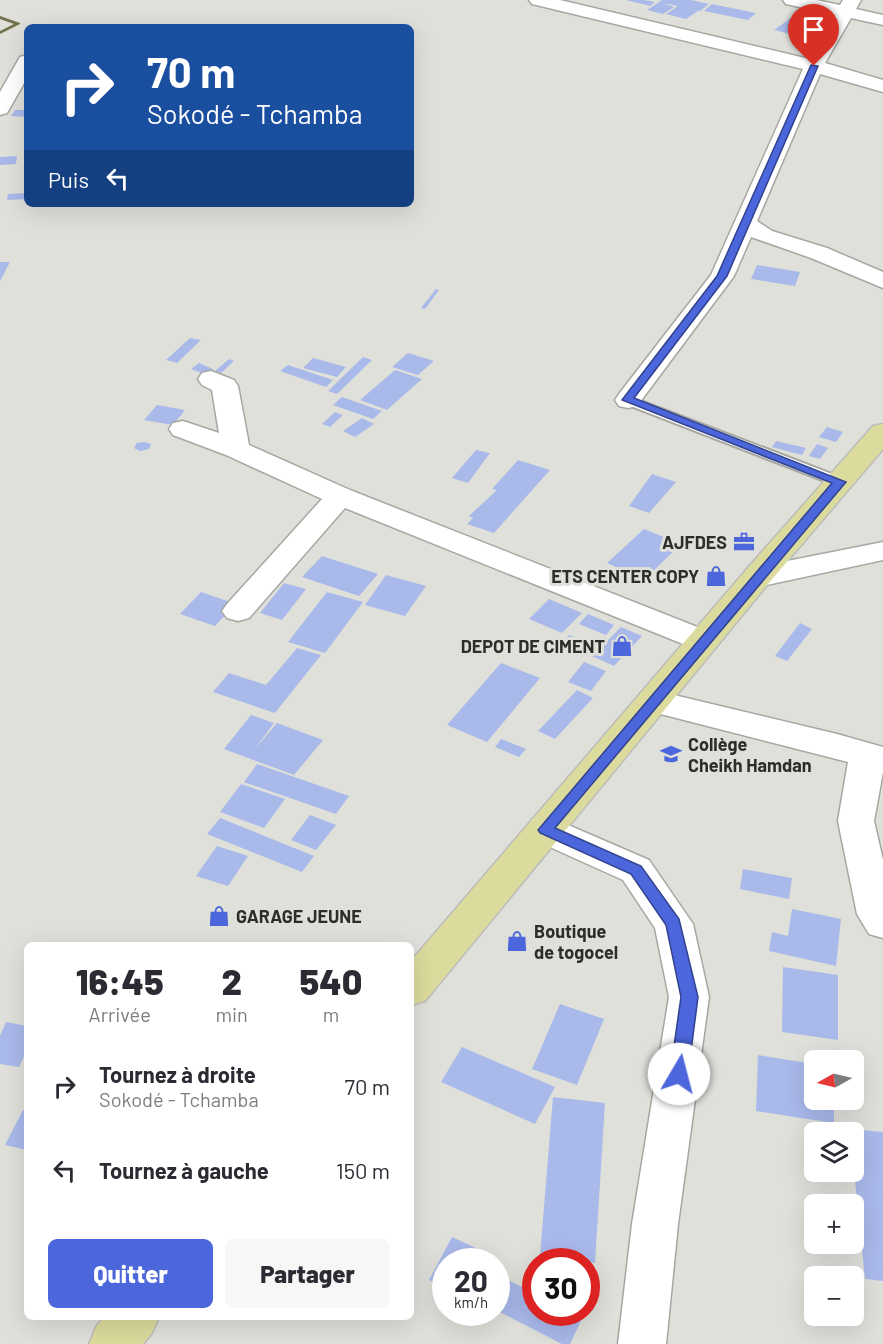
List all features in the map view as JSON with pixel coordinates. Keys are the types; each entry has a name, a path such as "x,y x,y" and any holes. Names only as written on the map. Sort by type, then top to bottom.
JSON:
{"main road":[{"path":"414,985 883,432"},
{"path":"113,1344 133,1320"}],"street":[{"path":"538,0 568,3 883,86"},
{"path":"792,0 849,6 883,20"},
{"path":"628,400 716,285 814,66 849,6"},
{"path":"0,109 24,67"},
{"path":"745,223 764,236 819,253 883,280"},
{"path":"212,379 225,386 236,449"},
{"path":"183,429 236,449 340,496 704,641"},
{"path":"238,611 340,496"},
{"path":"758,577 883,551"},
{"path":"653,702 875,757 856,821 876,914 883,923"},
{"path":"545,830 636,870 674,924 689,997 655,1224 642,1344"}],"lane":[{"path":"628,400 840,482"}],"building":[{"path":"626,0 644,0 655,2 650,6"},
{"path":"662,0 691,0 709,4 700,11 686,8 698,11 686,19 666,14 678,6 663,3 674,7 663,14 647,10"},
{"path":"712,4 756,13 748,20 704,11"},
{"path":"795,15 811,19 791,34 774,30"},
{"path":"796,33 823,39 819,42 793,36"},
{"path":"15,110 24,110 24,117 11,116"},
{"path":"17,156 16,164 0,165 0,157"},
{"path":"24,193 24,199 7,200 8,194"},
{"path":"0,262 10,262 0,281"},
{"path":"757,265 800,272 795,286 751,279"},
{"path":"436,289 439,290 425,309 421,308"},
{"path":"190,338 201,340 177,363 166,360"},
{"path":"408,353 434,361 418,375 392,367"},
{"path":"363,357 372,360 337,394 328,391"},
{"path":"313,358 346,367 337,377 303,368"},
{"path":"229,359 234,361 221,373 215,371"},
{"path":"199,363 213,369 204,374 191,369"},
{"path":"288,365 333,380 326,387 280,371"},
{"path":"395,370 422,379 387,410 360,400"},
{"path":"342,397 382,411 373,419 333,405"},
{"path":"157,405 185,410 173,425 144,420"},
{"path":"335,412 343,415 330,427 322,424"},
{"path":"362,418 374,424 355,437 343,431"},
{"path":"827,427 843,432 836,442 819,437"},
{"path":"776,441 806,448 802,455 772,447"},
{"path":"137,443 151,444 149,449 140,451 134,448"},
{"path":"817,444 828,448 820,459 809,456"},
{"path":"476,450 490,453 468,483 452,478"},
{"path":"518,460 550,470 494,533 467,524 473,518 469,516 497,490 492,489"},
{"path":"652,474 676,482 649,513 629,506"},
{"path":"644,529 681,544 644,580 607,563"},
{"path":"322,556 378,574 359,596 302,577"},
{"path":"386,575 426,586 405,616 365,605"},
{"path":"284,583 306,589 282,620 260,613"},
{"path":"201,592 236,604 215,626 180,614"},
{"path":"327,592 363,602 325,653 288,642"},
{"path":"549,599 582,613 562,633 529,619"},
{"path":"588,614 614,625 606,635 579,624"},
{"path":"800,623 812,629 787,661 775,656"},
{"path":"621,627 642,636 614,666 592,656"},
{"path":"569,635 595,645 588,652 563,642"},
{"path":"297,648 321,655 275,713 213,692 229,673 266,685"},
{"path":"584,662 606,671 591,691 568,682"},
{"path":"501,663 540,678 487,742 447,725"},
{"path":"577,690 593,698 555,739 538,731"},
{"path":"251,715 274,723 255,749 277,723 323,740 294,775 224,749"},
{"path":"501,739 526,749 519,757 495,747"},
{"path":"257,764 349,796 336,814 244,782"},
{"path":"241,784 285,799 264,828 220,812"},
{"path":"310,815 336,825 316,850 291,840"},
{"path":"220,818 314,856 302,872 207,834"},
{"path":"217,846 248,856 228,886 196,876"},
{"path":"743,869 792,878 789,899 740,889"},
{"path":"792,909 841,919 836,966 769,951 772,932 788,936"},
{"path":"783,967 838,975 838,1040 782,1032"},
{"path":"560,1004 604,1019 577,1085 532,1069"},
{"path":"6,1022 24,1025 24,1056 19,1067 0,1064 0,1036"},
{"path":"462,1047 555,1087 535,1124 441,1082"},
{"path":"758,1055 804,1062 804,1110 834,1110 834,1122 828,1122 756,1111"},
{"path":"553,1097 605,1103 596,1248 541,1248"},
{"path":"23,1110 24,1110 24,1149 5,1145"},
{"path":"864,1130 883,1132 883,1281 865,1279 862,1254 864,1194 856,1194 855,1182 864,1182"},
{"path":"452,1237 476,1248 446,1248"},
{"path":"510,1281 522,1287 522,1323 510,1317"},
{"path":"527,1326 578,1326 570,1344 562,1344"}],"waterway":[{"path":"0,17 18,24 0,33"}],"place":[{"name":"AJFDES","path":"744,542"},
{"name":"ETS CENTER COPY","path":"716,576"},
{"name":"DEPOT DE CIMENT","path":"622,646"},
{"name":"Collège Cheikh Hamdan","path":"671,754"},
{"name":"GARAGE JEUNE","path":"219,916"},
{"name":"Boutique de togocel","path":"517,941"}],"route":[{"path":"679,1074 689,997 674,924 636,870 545,830 840,482 628,400 722,276 814,66"}]}
